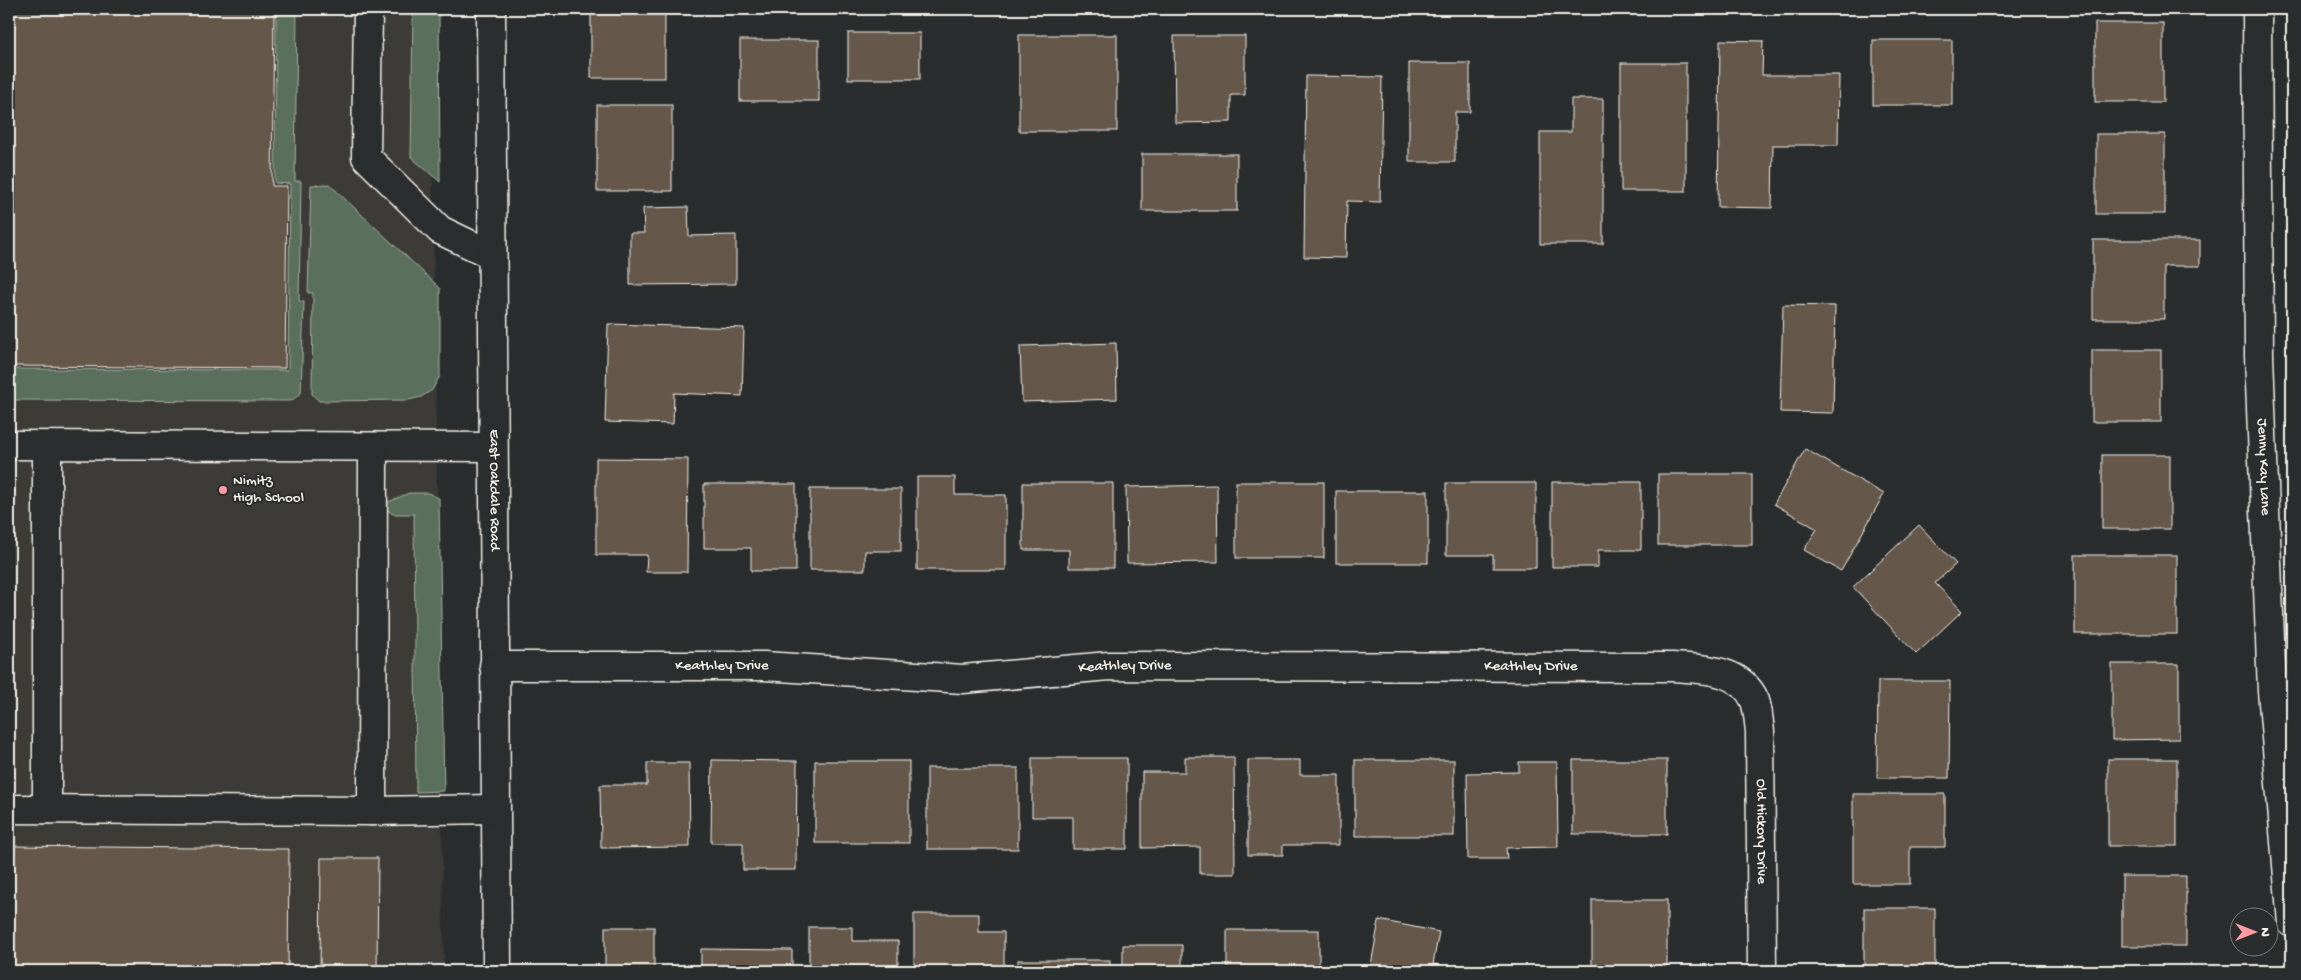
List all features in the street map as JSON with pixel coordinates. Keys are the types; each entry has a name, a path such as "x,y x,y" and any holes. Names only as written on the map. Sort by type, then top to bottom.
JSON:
{"street":[{"path":"368,9 366,156 440,230 492,255"},
{"name":"East Oakdale Road","path":"491,9 497,971"},
{"name":"Jenny Kay Lane","path":"2257,9 2259,356 2272,691 2292,923"},
{"path":"9,445 493,447"},
{"path":"46,809 47,446"},
{"path":"372,811 373,447"},
{"name":"Keathley Drive","path":"494,666 764,666 964,679 1109,666 1672,667 1707,669 1735,677 1750,693"},
{"name":"Old Hickory Drive","path":"1750,693 1755,702 1760,732 1762,971"},
{"path":"9,809 372,811 495,809"}],"shaded area":[{"name":"Nimitz High School","path":"9,9 430,9 444,971 9,971"}],"green space":[{"path":"276,9 297,9 295,181 301,181 299,301 304,302 301,393 291,401 9,400 9,369 288,370 290,184 275,183"},
{"path":"413,9 439,9 440,182 411,157"},
{"path":"329,184 440,288 440,376 432,390 421,397 409,400 319,401 312,394 313,293 308,293 311,185"},
{"path":"409,493 428,493 439,498 444,791 416,792 414,514 393,514 386,509 386,503"}],"building":[{"path":"9,9 274,9 272,186 287,186 285,368 9,366"},
{"path":"591,9 665,9 665,78 591,78"},
{"path":"2095,23 2163,23 2163,102 2095,102"},
{"path":"848,33 920,33 920,79 848,79"},
{"path":"1019,35 1117,35 1117,131 1019,131"},
{"path":"1174,36 1245,36 1245,95 1231,95 1231,122 1175,123"},
{"path":"740,40 819,40 819,101 740,101"},
{"path":"1720,40 1763,41 1762,75 1839,75 1838,145 1773,145 1772,208 1718,207"},
{"path":"1873,40 1952,40 1952,105 1873,105"},
{"path":"1409,63 1470,63 1470,112 1455,112 1455,162 1409,162"},
{"path":"1621,63 1686,63 1686,191 1621,191"},
{"path":"1306,76 1382,77 1380,202 1347,201 1346,258 1304,257"},
{"path":"1571,99 1603,99 1603,244 1540,244 1540,132 1571,132"},
{"path":"597,105 672,105 672,191 597,191"},
{"path":"2096,134 2165,134 2165,214 2096,214"},
{"path":"1142,154 1237,154 1237,211 1142,211"},
{"path":"688,207 689,236 736,235 736,284 630,285 630,233 644,233 643,208"},
{"path":"2093,240 2200,240 2200,266 2164,266 2164,319 2093,319"},
{"path":"1783,305 1835,306 1833,413 1780,412"},
{"path":"608,324 744,328 742,396 674,393 673,424 605,422"},
{"path":"1116,343 1117,399 1022,402 1020,346"},
{"path":"2092,350 2161,350 2161,422 2092,422"},
{"path":"1805,449 1884,494 1841,571 1804,550 1817,529 1774,504"},
{"path":"2102,455 2170,455 2170,529 2102,529"},
{"path":"596,458 688,459 687,572 646,572 647,555 596,555"},
{"path":"1658,474 1752,474 1752,545 1658,545"},
{"path":"917,477 955,477 955,495 1006,495 1006,570 917,570"},
{"path":"1236,482 1324,482 1324,558 1236,558"},
{"path":"1552,482 1641,482 1641,550 1598,550 1598,567 1552,567"},
{"path":"1023,483 1113,483 1113,568 1069,568 1069,550 1023,550"},
{"path":"1446,483 1536,483 1536,568 1493,568 1493,555 1446,555"},
{"path":"704,484 796,484 796,571 751,571 751,548 704,548"},
{"path":"1217,485 1218,562 1127,563 1126,487"},
{"path":"810,489 901,489 901,551 865,551 865,570 810,570"},
{"path":"1336,491 1428,491 1428,563 1336,563"},
{"path":"1919,525 1956,564 1935,583 1962,611 1916,654 1853,587"},
{"path":"2075,555 2177,555 2177,634 2075,634"},
{"path":"2112,664 2179,664 2179,739 2112,740"},
{"path":"1878,681 1950,681 1949,778 1877,778"},
{"path":"1185,757 1234,757 1235,874 1200,874 1200,847 1142,848 1142,772 1185,772"},
{"path":"1032,758 1127,758 1127,849 1073,849 1073,817 1032,817"},
{"path":"2108,759 2177,759 2177,846 2108,846"},
{"path":"712,760 797,761 796,870 743,870 743,843 711,843"},
{"path":"1248,760 1300,760 1300,775 1339,775 1339,845 1283,845 1283,855 1248,855"},
{"path":"1355,760 1454,760 1454,836 1355,836"},
{"path":"1573,760 1667,760 1667,834 1573,834"},
{"path":"815,761 909,761 909,843 815,843"},
{"path":"1519,762 1557,762 1558,847 1506,848 1507,859 1468,859 1467,773 1519,772"},
{"path":"647,763 689,763 690,847 601,848 600,785 647,785"},
{"path":"927,768 1018,768 1018,849 927,849"},
{"path":"1853,794 1945,794 1945,847 1910,847 1910,884 1853,884"},
{"path":"9,846 289,849 288,971 9,971"},
{"path":"321,858 378,858 377,971 320,971"},
{"path":"2122,876 2186,876 2186,946 2122,946"},
{"path":"1592,900 1667,900 1667,971 1592,971"},
{"path":"1864,908 1935,908 1935,971 1864,971"},
{"path":"914,914 979,914 979,932 1004,932 1004,971 914,971"},
{"path":"1379,920 1439,932 1433,964 1443,966 1442,971 1370,971"},
{"path":"605,927 654,927 654,971 605,971"},
{"path":"809,927 852,927 852,941 898,941 898,971 809,971"},
{"path":"1227,930 1319,930 1319,971 1227,971"},
{"path":"1123,945 1182,945 1182,969 1215,969 1215,971 1123,971"},
{"path":"701,949 792,950 792,971 701,971"},
{"path":"1018,960 1110,960 1110,971 1018,971"}],"place":[{"name":"Nimitz High School","path":"223,490"}]}
